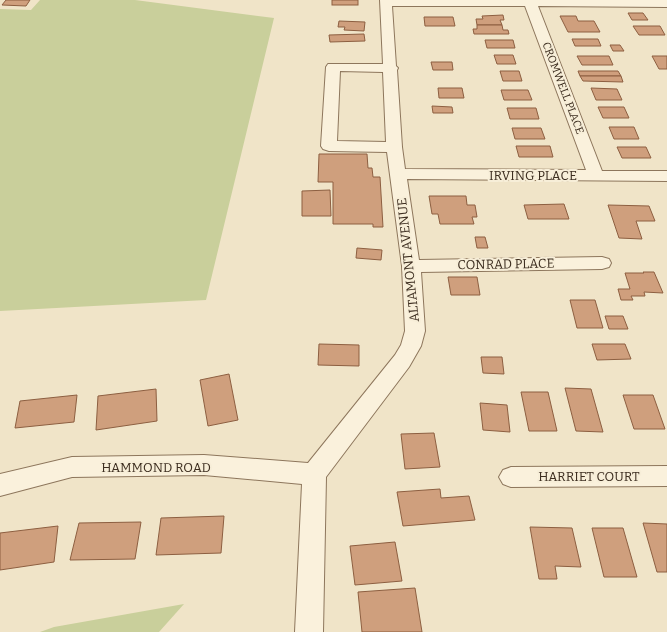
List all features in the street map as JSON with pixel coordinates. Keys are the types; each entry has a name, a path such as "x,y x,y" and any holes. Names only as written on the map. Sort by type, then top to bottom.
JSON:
{"street":[{"path":"386,1 667,3"},
{"name":"ALTAMONT AVENUE","path":"314,474 402,362 411,346 415,332 411,266 394,147 391,68 386,1"},
{"name":"CROMWELL PLACE","path":"530,1 596,175"},
{"path":"391,68 334,67 329,146 394,147"},
{"name":"IRVING PLACE","path":"399,174 667,176"},
{"name":"CONRAD PLACE","path":"411,266 602,263"},
{"name":"HAMMOND ROAD","path":"0,485 72,467 204,465 287,473 314,474"},
{"path":"309,632 314,474"},
{"name":"HARRIET COURT","path":"510,477 667,476"}],"green space":[{"path":"40,0 135,0 274,18 206,300 0,311 0,9 31,10"},
{"path":"184,604 159,632 40,632 54,627"}],"building":[{"path":"6,0 30,0 26,6 2,5"},
{"path":"332,0 358,0 358,5 332,5"},
{"path":"628,13 643,13 648,20 632,20"},
{"path":"503,15 504,20 500,20 502,25 477,25 476,19 483,19 482,16"},
{"path":"560,16 576,16 578,21 594,21 600,32 568,32"},
{"path":"424,17 453,17 455,26 425,26"},
{"path":"339,21 365,22 364,31 344,30 345,27 338,27"},
{"path":"477,25 502,25 503,30 508,30 509,34 474,34 473,29 477,29"},
{"path":"633,26 660,26 665,35 639,35"},
{"path":"364,34 365,41 330,42 329,35"},
{"path":"572,39 598,39 601,46 575,46"},
{"path":"485,40 513,40 515,48 487,48"},
{"path":"610,45 620,45 624,51 613,51"},
{"path":"494,55 513,55 516,64 497,64"},
{"path":"577,56 609,56 613,65 582,65"},
{"path":"652,56 667,56 667,69 659,69"},
{"path":"431,62 452,62 453,70 433,70"},
{"path":"500,71 519,71 522,81 503,81"},
{"path":"578,71 618,71 621,76 580,76"},
{"path":"580,76 621,76 623,82 583,81"},
{"path":"438,88 462,88 464,98 439,98"},
{"path":"591,88 617,89 622,100 596,100"},
{"path":"501,90 528,90 532,100 504,100"},
{"path":"432,106 452,107 453,113 433,113"},
{"path":"598,107 624,107 629,118 603,118"},
{"path":"507,108 536,108 539,119 510,119"},
{"path":"609,127 634,127 639,139 614,139"},
{"path":"512,128 541,128 545,139 515,139"},
{"path":"516,146 550,146 553,157 519,157"},
{"path":"617,147 646,147 651,158 622,158"},
{"path":"319,154 367,154 368,168 372,168 373,177 380,177 383,227 373,227 373,224 333,224 333,182 318,182"},
{"path":"330,190 331,216 302,216 302,191"},
{"path":"429,196 466,196 467,205 475,205 477,217 472,217 474,224 440,224 438,214 432,214"},
{"path":"564,204 569,219 528,219 524,205"},
{"path":"608,205 649,206 655,221 636,221 642,239 619,238"},
{"path":"475,237 485,237 488,248 477,248"},
{"path":"357,248 382,250 381,260 356,258"},
{"path":"643,272 654,272 663,293 644,292 645,296 631,296 633,300 621,300 618,289 630,289 625,273 644,273"},
{"path":"448,277 477,277 480,295 451,295"},
{"path":"570,300 595,300 603,328 577,328"},
{"path":"605,316 623,316 628,329 609,329"},
{"path":"319,344 359,345 359,366 318,365"},
{"path":"592,344 625,344 631,359 597,360"},
{"path":"481,357 502,357 504,374 483,373"},
{"path":"229,374 238,420 208,426 200,380"},
{"path":"565,388 591,389 603,432 576,431"},
{"path":"156,389 157,421 96,430 98,396"},
{"path":"521,392 548,392 557,431 529,431"},
{"path":"77,395 74,422 15,428 20,401"},
{"path":"623,395 653,395 665,429 634,429"},
{"path":"480,403 507,405 510,432 483,430"},
{"path":"434,433 440,467 405,469 401,434"},
{"path":"440,489 441,498 469,496 475,520 403,526 397,492"},
{"path":"224,516 221,553 156,555 161,518"},
{"path":"141,522 135,559 70,560 79,523"},
{"path":"643,523 667,524 667,572 657,572"},
{"path":"58,526 54,562 0,570 0,533"},
{"path":"530,527 572,528 581,567 555,566 557,579 539,579"},
{"path":"592,528 623,528 637,577 604,577"},
{"path":"395,542 402,581 355,585 350,546"},
{"path":"415,588 422,632 362,632 358,592"}]}
